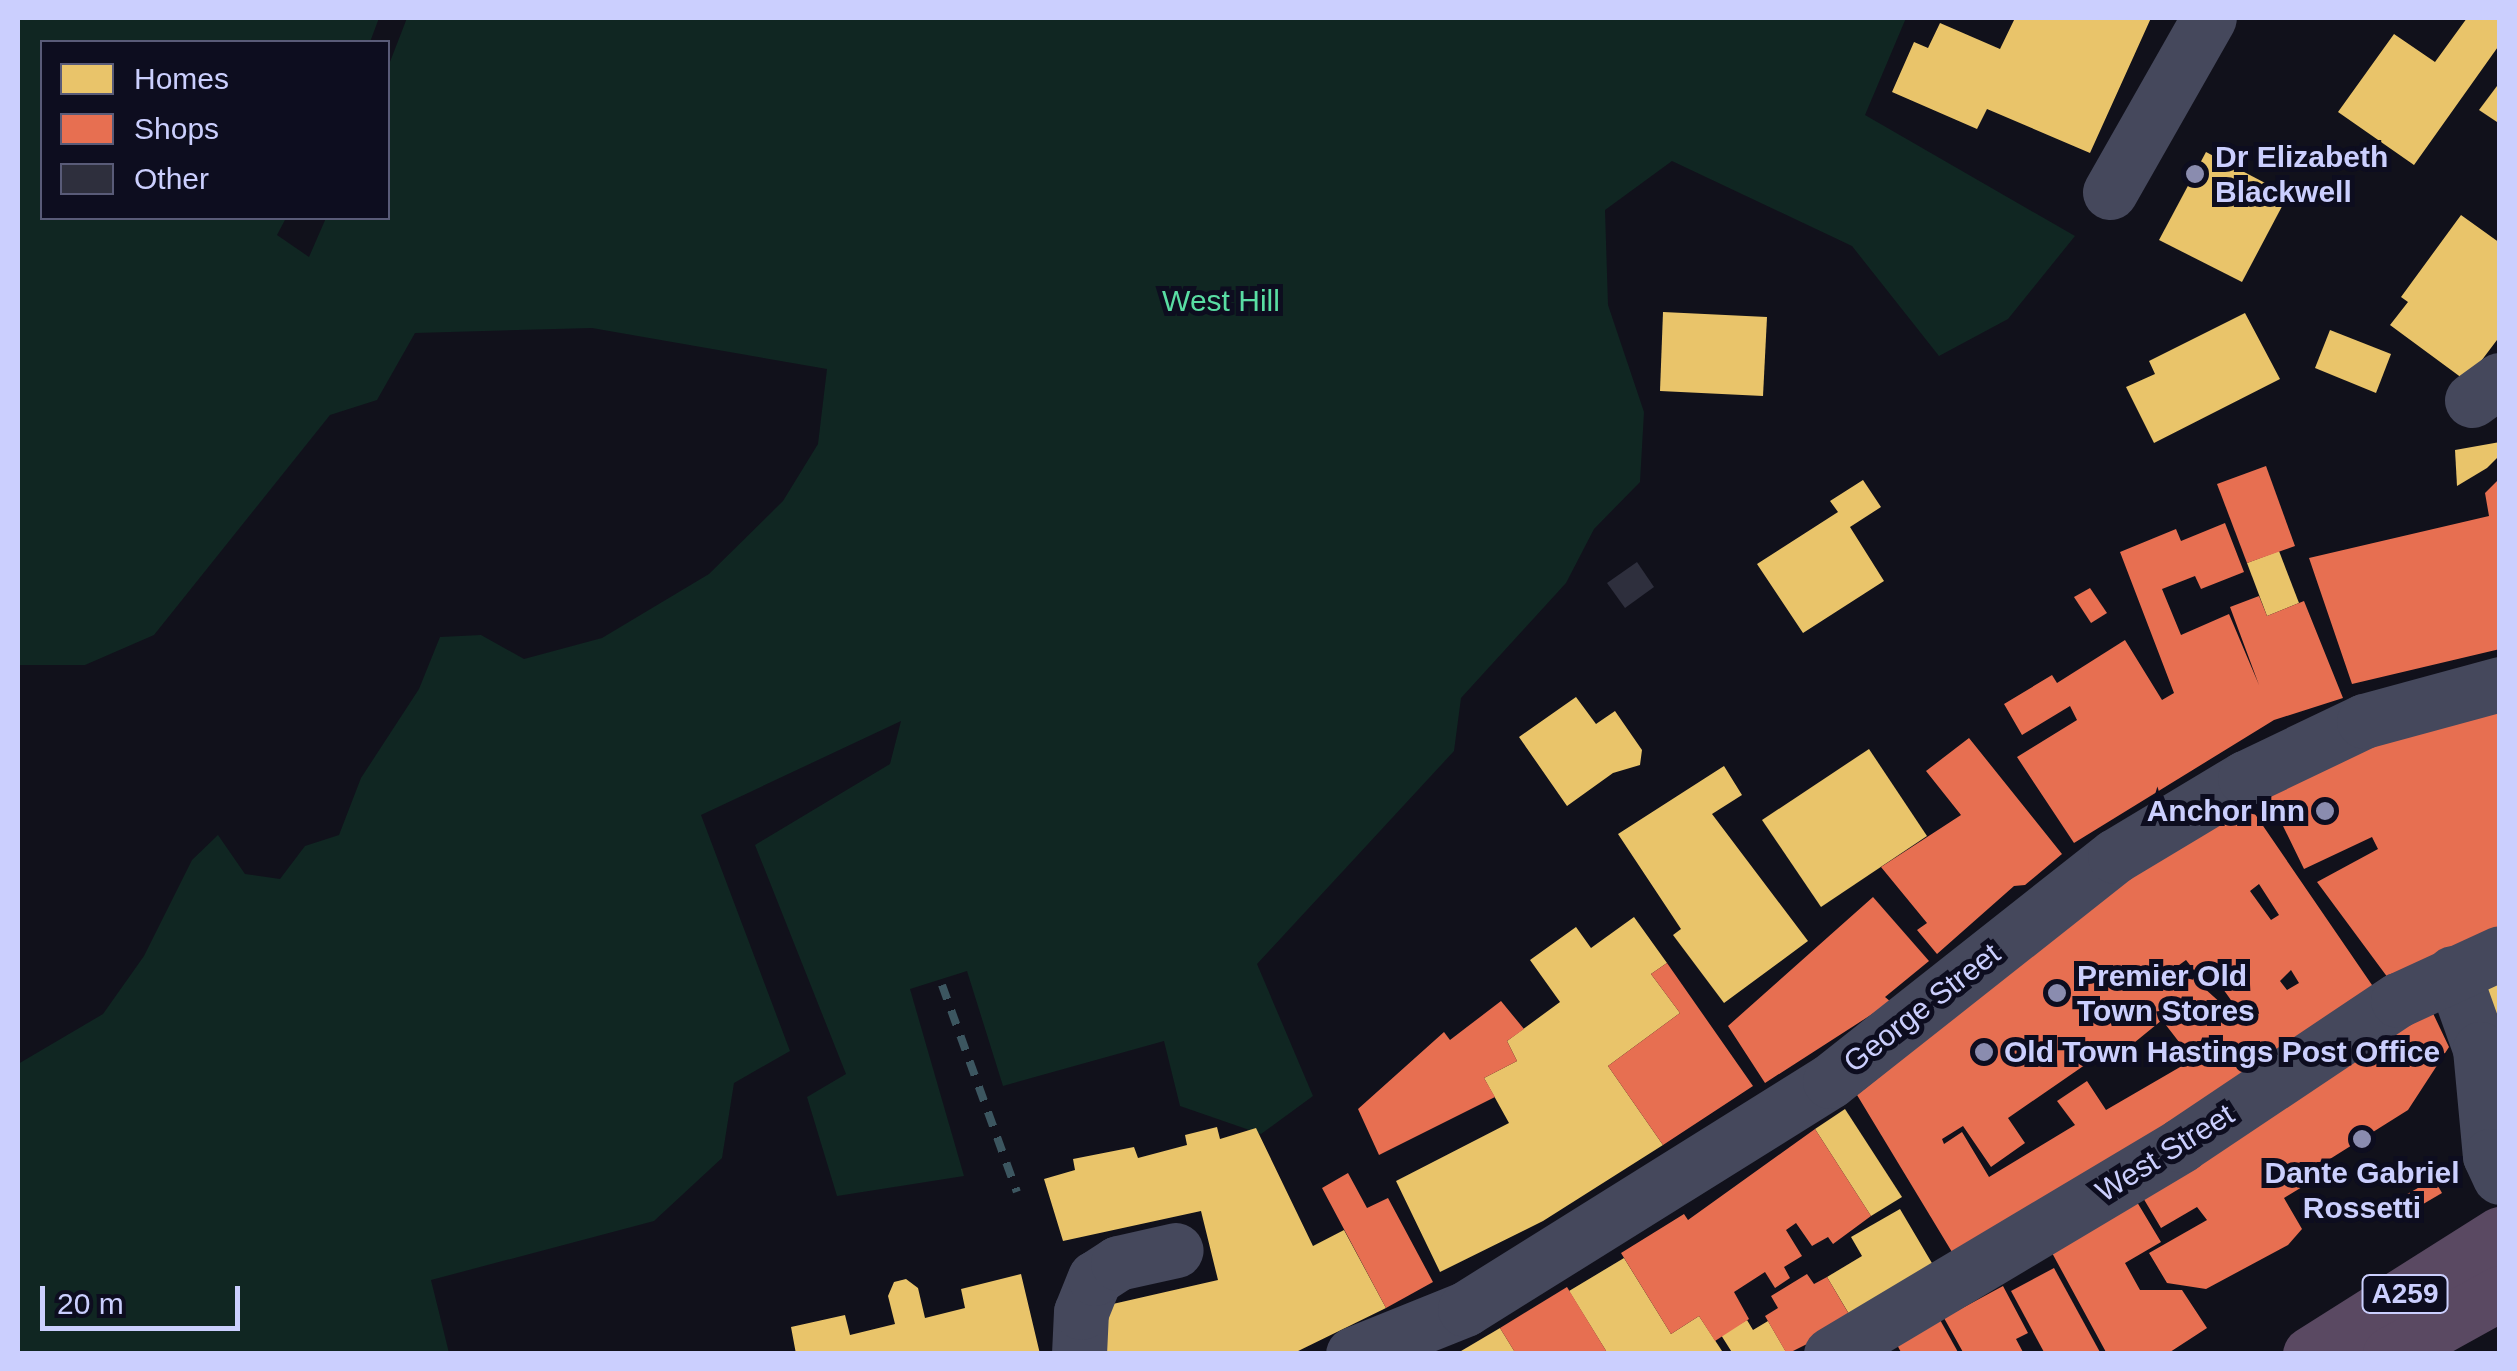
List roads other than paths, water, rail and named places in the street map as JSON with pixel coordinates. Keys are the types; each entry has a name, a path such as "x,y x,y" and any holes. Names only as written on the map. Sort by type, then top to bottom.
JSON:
{"highway":[{"name":"A259","path":"2310,1354 2500,1234"},
{"name":"A259","path":"2390,1354 2500,1292"}],"street":[{"path":"2110,192 2209,18"},
{"name":"George Street","path":"1352,1354 1465,1308 1830,1081 2115,856 2246,778 2364,721 2500,684"},
{"path":"2476,963 2490,1156 2500,1177"},
{"name":"West Street","path":"1831,1354 2181,1146 2398,1000 2476,963"},
{"path":"1080,1354 1082,1312 1094,1278 1118,1263 1176,1250"}],"railway":[{"path":"942,985 1017,1192"}],"place":[{"name":"Dr Elizabeth Blackwell","path":"2195,174"},
{"name":"Anchor Inn","path":"2325,811"},
{"name":"Premier Old Town Stores","path":"2057,993"},
{"name":"Old Town Hastings Post Office","path":"1984,1052"},
{"name":"Dante Gabriel Rossetti","path":"2362,1139"}],"park label":[{"name":"West Hill","path":"1221,301"}]}
